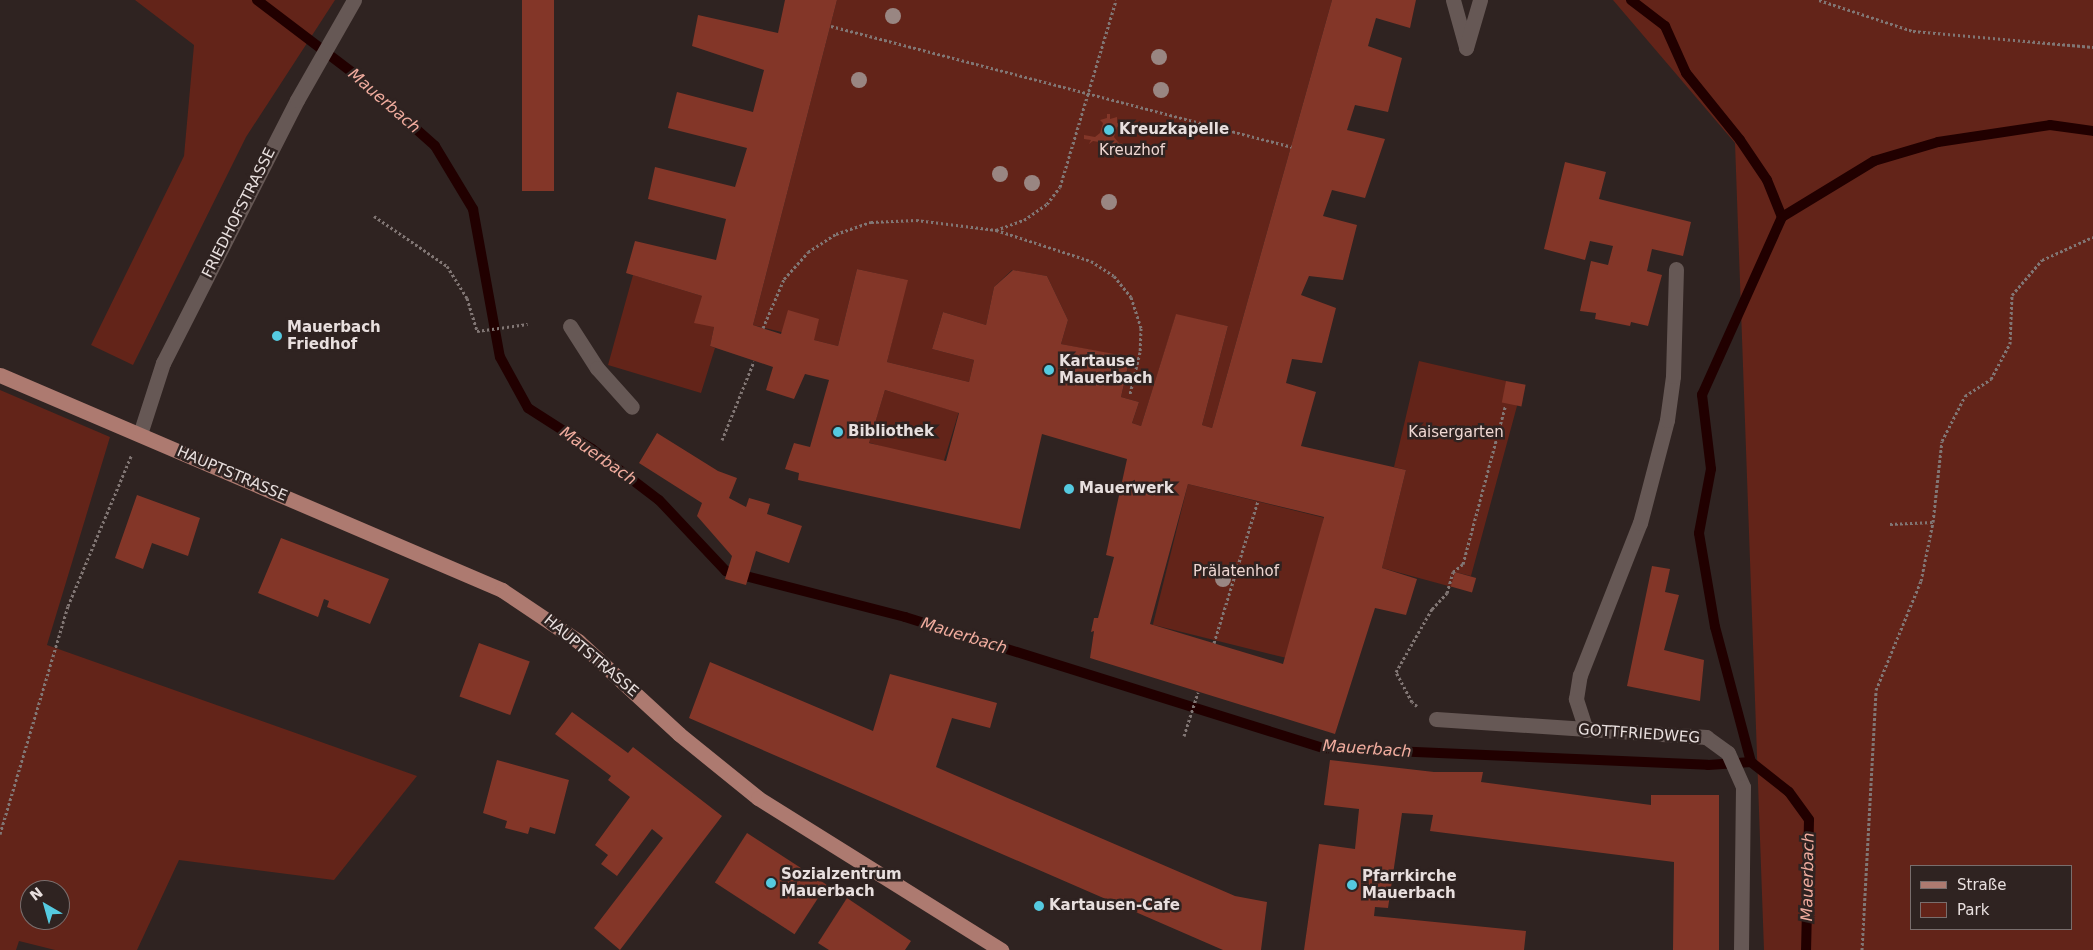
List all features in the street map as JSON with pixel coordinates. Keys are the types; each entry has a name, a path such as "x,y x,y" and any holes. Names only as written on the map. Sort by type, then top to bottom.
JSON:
{"main road":[{"name":"HAUPTSTRASSE","path":"0,375 454,568 532,608 578,641 679,734 758,798 1001,950"}],"street":[{"name":"FRIEDHOFSTRASSE","path":"140,434 163,362 297,100 333,33 354,0"},
{"path":"1453,0 1466,48 1480,0"},
{"path":"1586,730 1576,699 1580,675 1640,523 1667,420 1674,376 1676,268"},
{"path":"570,326 597,368 632,407"},
{"name":"GOTTFRIEDWEG","path":"1436,719 1706,737 1728,753 1743,787 1741,950"}],"path":[{"path":"996,230 1024,220 1047,204 1060,187 1089,96 1116,0"},
{"path":"1819,0 1913,31 2093,47"},
{"path":"831,26 1089,96 1291,147"},
{"path":"374,216 448,266 467,298 477,331 528,324"},
{"path":"763,328 784,279 808,252 836,234 871,222 916,220 996,230 1090,260 1114,276 1131,297 1141,328 1140,352 1130,394"},
{"path":"1862,950 1876,690 1921,581 1933,522 1942,441 1964,396 1991,379 2010,344 2012,295 2042,260 2093,237"},
{"path":"722,440 754,361"},
{"path":"1436,719 1412,702 1396,672 1432,608 1447,593 1453,572 1463,564 1505,406"},
{"path":"0,834 68,606 140,434"},
{"path":"1214,643 1258,501"},
{"path":"1890,524 1933,522"},
{"path":"1184,736 1198,692"}],"green space":[{"path":"135,0 335,0 246,137 133,365 91,345 184,156 194,45"},
{"name":"Kreuzhof","path":"837,0 1332,0 1212,428 1202,425 1228,326 1176,315 1141,426 1132,423 1139,402 1121,397 1130,358 1061,344 1068,320 1047,276 1012,270 994,287 986,325 943,312 932,349 974,360 969,382 887,362 907,280 857,269 838,346 753,325"},
{"path":"1613,0 2093,0 2093,950 1764,950 1735,143"},
{"path":"633,275 702,296 714,327 710,346 715,348 701,393 608,365"},
{"name":"Kaisergarten","path":"1419,361 1506,381 1517,406 1471,576 1455,572 1452,587 1382,568 1406,470 1394,467"},
{"path":"0,390 110,437 47,645 417,776 334,880 179,860 137,950 55,950 19,941 16,950 0,950"},
{"path":"885,390 959,413 943,465 869,443"},
{"name":"Prälatenhof","path":"1188,484 1324,518 1289,659 1153,625"}],"building":[{"path":"522,0 554,0 554,191 522,191"},
{"name":"Kartause Mauerbach","path":"785,0 837,0 753,325 781,334 788,310 819,319 814,340 838,346 857,269 908,280 887,362 969,382 974,360 932,349 943,312 986,325 994,287 1013,270 1047,276 1068,320 1061,344 1130,357 1121,397 1139,402 1132,423 1141,426 1176,314 1228,326 1202,425 1212,428 1332,0 1416,0 1410,28 1376,18 1368,46 1402,58 1388,112 1355,105 1347,130 1385,139 1365,198 1332,190 1323,216 1357,225 1343,280 1309,276 1301,295 1336,308 1322,363 1292,359 1286,383 1316,392 1301,446 1406,470 1382,568 1417,579 1406,615 1375,608 1335,734 1090,658 1094,631 1091,632 1094,618 1098,618 1114,557 1106,555 1127,459 1042,434 1020,529 798,480 799,473 785,469 794,443 810,447 829,380 805,374 794,399 766,390 773,367 710,346 714,327 694,323 702,296 626,273 635,241 716,260 726,219 648,199 655,167 735,187 747,148 668,128 677,92 753,112 764,70 692,46 698,15 778,33","holes":["885,390 959,413 946,461 869,443","1188,484 1324,517 1283,664 1150,624"]},
{"name":"Kreuzkapelle","path":"1107,114 1110,114 1110,119 1117,117 1117,123 1122,124 1117,127 1114,137 1119,143 1128,145 1127,148 1120,147 1117,150 1117,146 1112,145 1110,150 1098,148 1099,142 1093,141 1089,144 1091,140 1084,139 1084,135 1095,137 1100,133 1103,123 1100,120 1107,118"},
{"path":"1565,162 1606,172 1599,199 1691,222 1683,256 1652,249 1647,271 1662,275 1648,326 1631,322 1630,326 1595,319 1596,313 1580,311 1591,261 1608,265 1613,246 1590,241 1585,260 1544,249"},
{"path":"1506,381 1526,385 1521,406 1502,403"},
{"path":"657,433 718,471 737,478 729,498 746,507 749,498 770,504 767,514 802,526 789,563 756,551 746,585 725,579 732,556 697,516 702,503 639,463"},
{"path":"137,495 200,518 188,556 152,543 143,569 115,558"},
{"path":"281,538 389,579 370,624 327,607 329,601 324,599 318,617 258,593"},
{"path":"1652,566 1670,569 1665,592 1679,595 1664,650 1704,660 1700,701 1627,686"},
{"path":"1455,572 1476,578 1472,592 1451,586"},
{"path":"479,643 530,661 510,715 460,697"},
{"path":"710,662 873,731 890,674 997,703 990,728 952,718 936,767 1235,896 1267,902 1261,950 1223,950 689,718"},
{"path":"572,712 628,753 633,747 722,816 620,950 594,928 663,838 652,829 617,876 601,864 608,855 595,845 630,797 608,780 611,776 555,734"},
{"path":"497,760 569,780 555,834 530,827 528,834 505,828 507,821 483,813"},
{"path":"1330,760 1434,772 1483,772 1481,782 1651,805 1651,795 1719,795 1719,950 1673,950 1674,862 1430,831 1433,815 1402,813 1388,908 1375,907 1374,916 1526,931 1524,950 1304,950 1319,844 1355,849 1359,809 1324,805"},
{"name":"Sozialzentrum Mauerbach","path":"747,833 827,885 795,934 715,882"},
{"path":"847,898 911,941 905,950 829,950 818,943"}],"waterway":[{"name":"Mauerbach","path":"257,0 352,72 435,146 473,209 500,357 528,408 592,449 659,500 726,571 905,617 1323,748 1708,765 1751,762 1789,792 1809,820 1806,950"},
{"path":"1631,0 1665,26 1686,73 1740,140 1767,180 1782,217"},
{"path":"1751,762 1715,627 1699,533 1711,469 1702,395 1782,217 1874,161 1938,142 2050,125 2093,131"}],"place":[{"name":"Kreuzkapelle","path":"1109,130"},
{"name":"Mauerbach Friedhof","path":"277,336"},
{"name":"Kartause Mauerbach","path":"1049,370"},
{"name":"Bibliothek","path":"838,432"},
{"name":"Mauerwerk","path":"1069,489"},
{"name":"Sozialzentrum Mauerbach","path":"771,883"},
{"name":"Pfarrkirche Mauerbach","path":"1352,885"},
{"name":"Kartausen-Cafe","path":"1039,906"}]}
